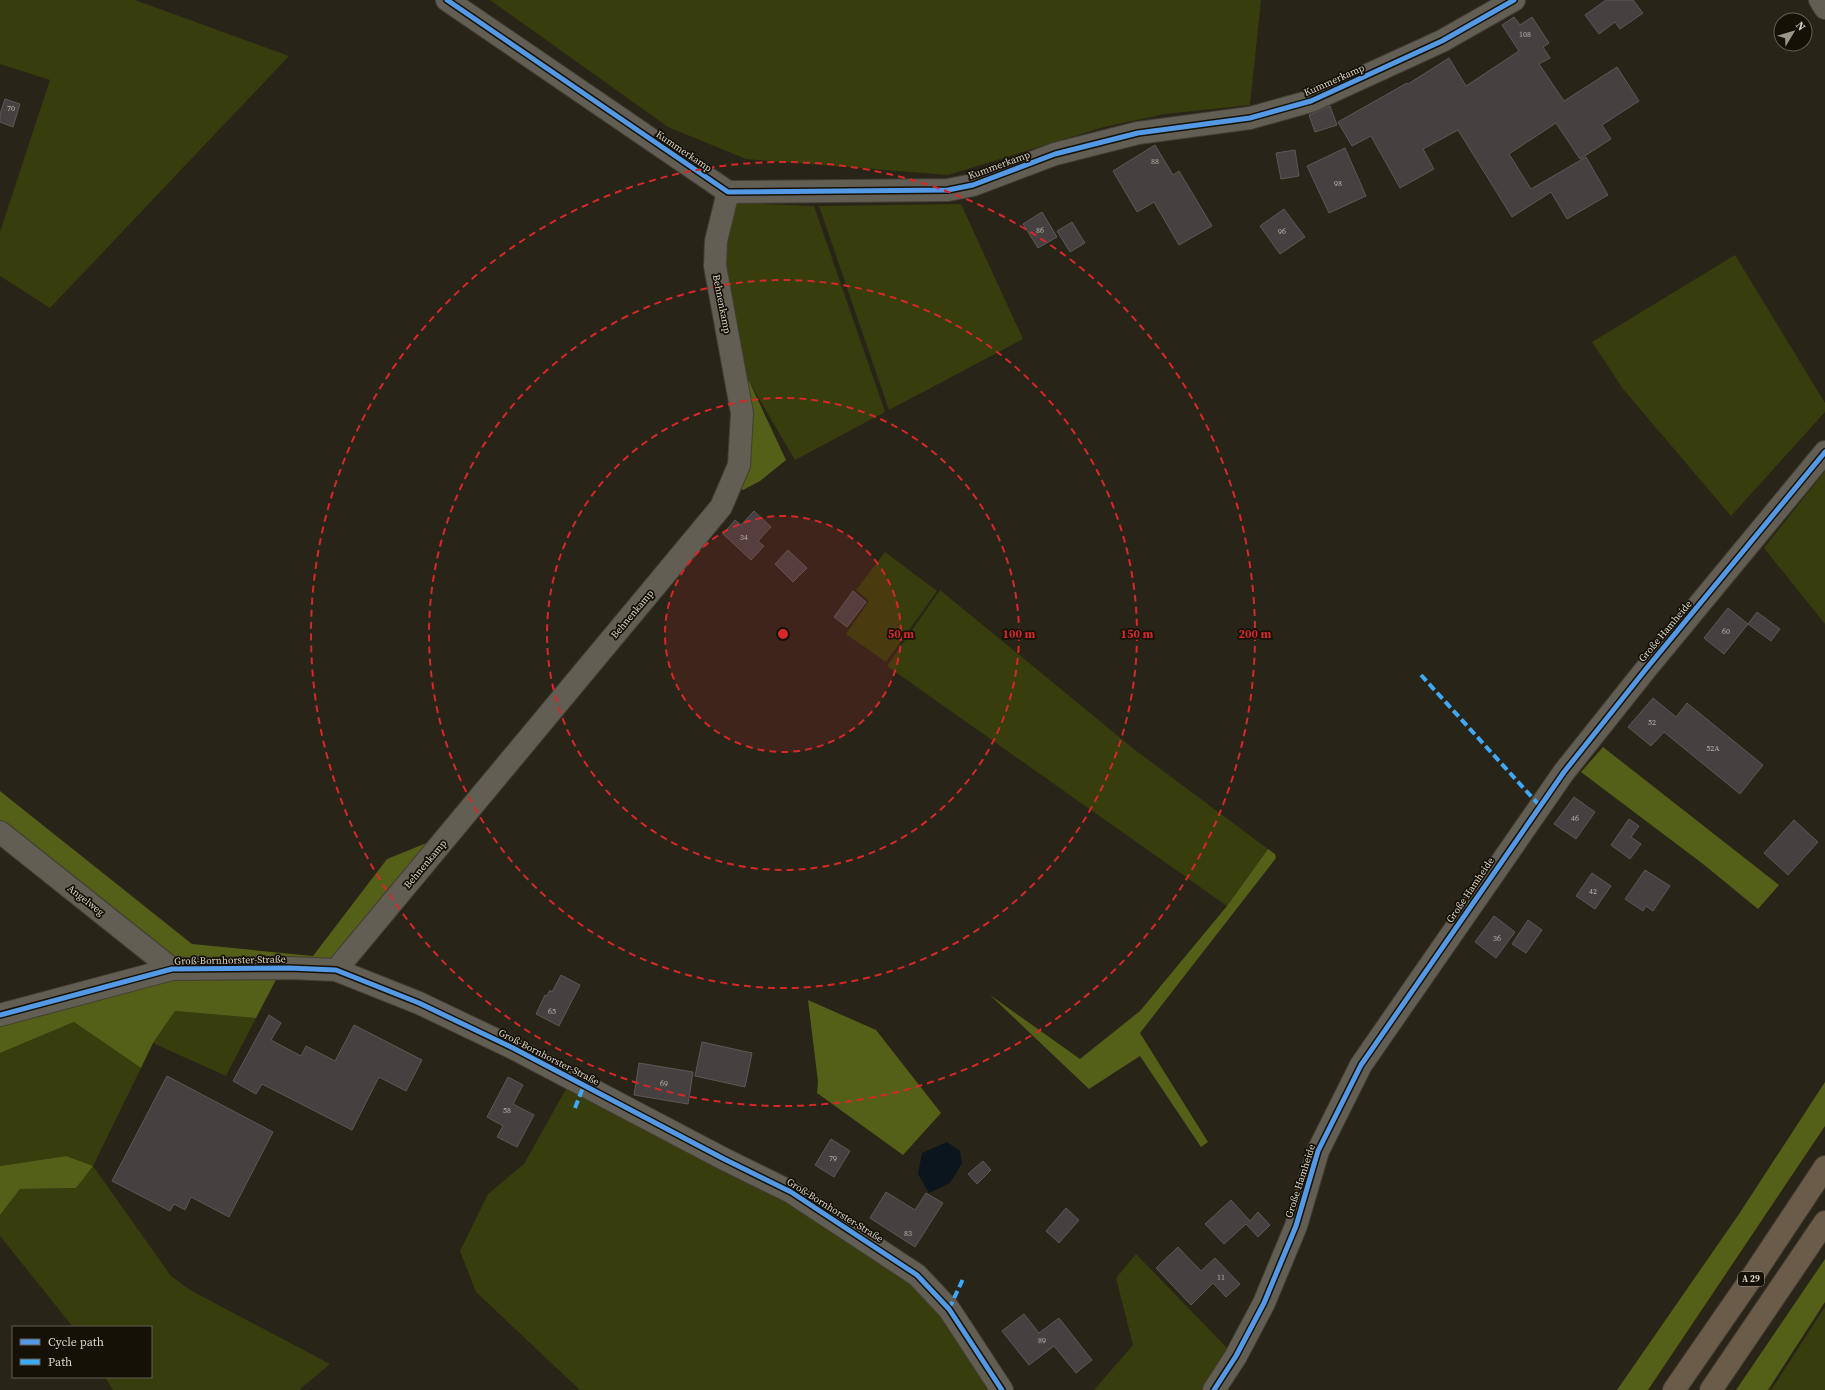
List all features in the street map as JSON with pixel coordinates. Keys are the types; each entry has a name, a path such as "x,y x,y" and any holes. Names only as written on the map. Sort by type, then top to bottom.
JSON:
{"highway":[{"name":"A 29","path":"1674,1390 1748,1283 1825,1167"},
{"path":"1711,1390 1825,1222"}],"street":[{"name":"Kummerkamp","path":"447,0 728,192 948,190 973,185 1055,154 1138,133 1250,118 1311,101 1442,41 1514,0"},
{"path":"1820,0 1825,8"},
{"name":"Behnenkamp","path":"336,970 721,507 739,466 742,413 715,266 716,241 728,192"},
{"name":"Große Hamheide","path":"1214,1390 1232,1363 1264,1303 1296,1226 1318,1151 1361,1065 1564,772 1646,669 1825,452"},
{"name":"Angelweg","path":"0,832 172,969"},
{"name":"Groß-Bornhorster-Straße","path":"0,1015 172,969 289,968 336,970 419,1003 513,1048 724,1159 791,1192 917,1275 949,1309 1002,1390"}],"green space":[{"path":"0,0 135,0 289,56 50,308 0,276 0,232 50,80 0,64"},
{"path":"490,0 1261,0 1250,105 1165,114 1104,127 948,175 746,159 668,127"},
{"path":"736,203 814,206 885,412 795,460 744,373 723,266"},
{"path":"961,204 1023,339 889,410 819,206"},
{"path":"1735,255 1825,403 1825,412 1731,516 1623,389 1592,342"},
{"path":"740,381 749,381 786,460 760,481 743,490 736,488"},
{"path":"1825,471 1825,624 1764,548"},
{"path":"885,552 937,591 886,662 846,634 869,601 856,590"},
{"path":"940,590 1135,750 1268,849 1227,906 887,666"},
{"path":"1603,747 1779,885 1758,909 1703,864 1581,772"},
{"path":"0,791 192,944 313,956 387,859 434,840 335,966 176,964 0,826"},
{"path":"1268,849 1275,854 1276,858 1140,1033 1208,1142 1201,1147 1140,1056 1089,1089 990,995 1080,1059 1140,1011 1227,906"},
{"path":"176,973 279,974 256,1018 175,1011 153,1043 141,1068 74,1022 0,1053 0,1022"},
{"path":"808,1000 876,1030 941,1113 903,1155 817,1093 818,1082"},
{"path":"175,1011 256,1018 226,1076 153,1043"},
{"path":"74,1022 141,1068 93,1166 171,1276 190,1290 330,1364 299,1390 113,1390 106,1378 152,1378 152,1326 72,1326 0,1236 0,1215 20,1189 76,1188 66,1156 0,1166 0,1053"},
{"path":"1825,1082 1825,1126 1648,1390 1617,1390 1739,1214"},
{"path":"566,1089 796,1206 920,1288 993,1390 580,1390 476,1292 460,1251 488,1194 524,1164"},
{"path":"66,1156 93,1166 76,1188 20,1189 0,1215 0,1166"},
{"path":"1136,1254 1230,1351 1206,1390 1094,1390 1133,1345 1116,1278"},
{"path":"1825,1259 1825,1302 1768,1390 1736,1390"},
{"path":"1825,1307 1825,1390 1771,1390"}],"shaded area":[{"path":"947,1142 960,1151 962,1163 950,1183 929,1193 918,1174 922,1153"}],"building":[{"path":"1606,0 1633,0 1643,13 1620,29 1615,22 1599,34 1585,15"},
{"path":"1514,17 1520,25 1532,17 1549,43 1543,47 1550,58 1539,64 1564,101 1617,67 1639,101 1602,125 1611,139 1580,159 1556,123 1509,154 1531,189 1586,157 1608,195 1567,219 1551,192 1512,217 1458,130 1423,149 1434,169 1400,188 1371,136 1352,146 1338,122 1407,83 1408,84 1449,58 1466,86 1519,51 1502,25"},
{"path":"5,99 20,104 13,127 0,122 0,114"},
{"path":"1330,106 1337,125 1315,132 1309,115"},
{"path":"1155,145 1173,175 1179,171 1212,226 1179,245 1154,202 1137,212 1113,171"},
{"path":"1345,148 1366,196 1329,213 1307,166"},
{"path":"1295,150 1299,176 1281,179 1276,153"},
{"path":"1284,209 1305,237 1280,254 1260,226"},
{"path":"1042,212 1057,237 1038,248 1023,224"},
{"path":"1072,222 1085,243 1070,252 1057,231"},
{"path":"754,511 771,527 758,541 764,546 751,560 723,534 735,520 741,525"},
{"path":"788,550 807,568 793,582 775,564"},
{"path":"853,591 866,602 847,627 834,617"},
{"path":"1728,608 1748,624 1724,654 1704,638"},
{"path":"1757,612 1780,629 1771,641 1748,624"},
{"path":"1653,698 1676,717 1687,703 1763,765 1740,794 1664,732 1651,746 1628,727"},
{"path":"1574,797 1595,812 1576,839 1554,824"},
{"path":"1629,819 1639,826 1631,837 1641,844 1630,859 1611,845"},
{"path":"1794,820 1818,842 1788,875 1764,853"},
{"path":"1645,870 1670,886 1653,911 1646,906 1643,911 1625,899"},
{"path":"1592,873 1611,886 1595,909 1576,896"},
{"path":"1494,916 1515,932 1496,958 1475,942"},
{"path":"1528,920 1542,930 1526,953 1512,944"},
{"path":"561,975 580,985 559,1026 536,1014 545,995 547,996 550,990 552,992"},
{"path":"269,1015 281,1023 271,1040 301,1056 306,1046 335,1061 354,1025 422,1060 406,1091 379,1077 352,1130 262,1084 256,1094 233,1081"},
{"path":"702,1042 752,1053 745,1087 695,1076"},
{"path":"639,1063 693,1072 688,1104 634,1095"},
{"path":"167,1076 273,1132 229,1217 191,1197 185,1210 174,1204 170,1211 112,1181"},
{"path":"508,1077 523,1085 513,1104 534,1115 517,1147 497,1137 503,1126 487,1117"},
{"path":"831,1139 850,1151 834,1177 815,1165"},
{"path":"983,1161 991,1170 977,1184 968,1174"},
{"path":"886,1192 915,1210 926,1193 943,1203 915,1247 870,1218"},
{"path":"1231,1200 1250,1221 1258,1212 1270,1225 1258,1237 1246,1224 1224,1244 1205,1224"},
{"path":"1066,1208 1079,1220 1059,1243 1046,1231"},
{"path":"1178,1247 1201,1271 1215,1258 1240,1284 1226,1297 1213,1283 1191,1305 1156,1268"},
{"path":"1024,1314 1039,1333 1059,1318 1092,1360 1076,1373 1054,1346 1029,1365 1002,1331"}],"marked path":[{"path":"1421,675 1539,805"},
{"path":"575,1108 584,1085"},
{"path":"949,1309 963,1279"}],"cycle path":[{"path":"447,0 728,192 948,190 973,185 1055,154 1138,133 1250,118 1311,101 1442,41 1514,0"},
{"path":"1214,1390 1236,1356 1264,1303 1296,1226 1318,1151 1361,1065 1564,772 1646,669 1825,452"},
{"path":"0,1015 172,969 289,968 336,970 419,1003 513,1048 724,1159 791,1192 917,1275 949,1309 1002,1390"}]}
